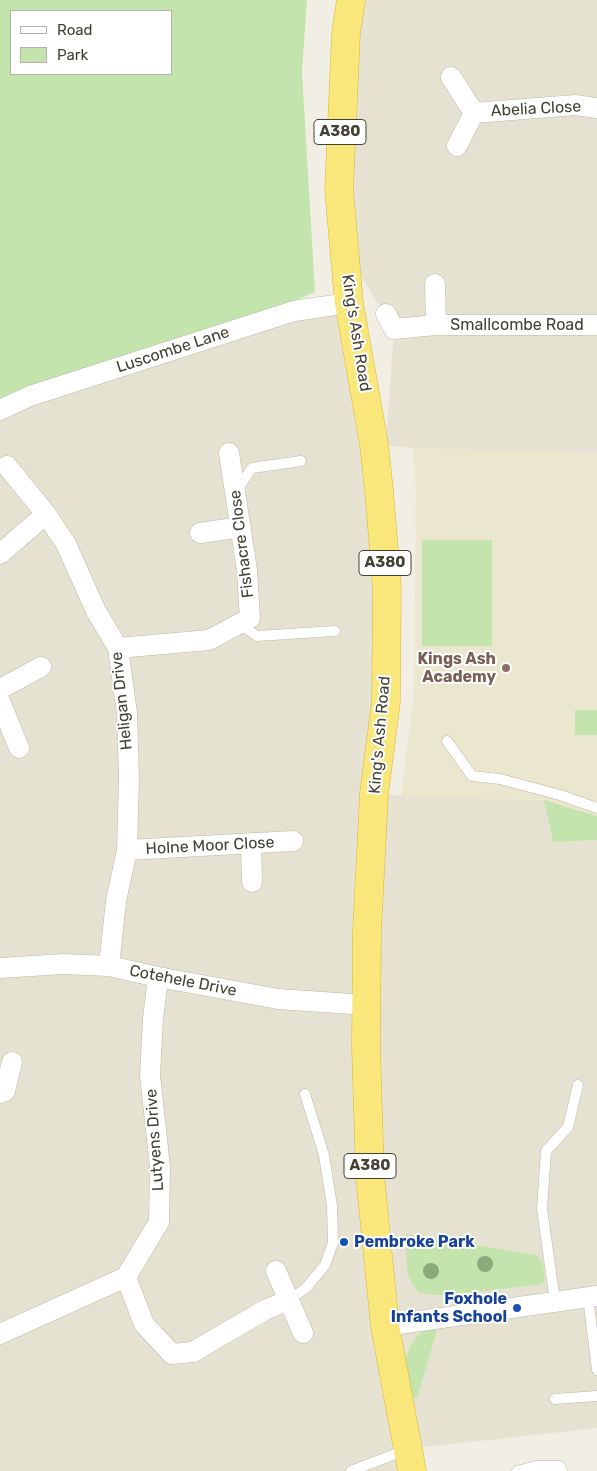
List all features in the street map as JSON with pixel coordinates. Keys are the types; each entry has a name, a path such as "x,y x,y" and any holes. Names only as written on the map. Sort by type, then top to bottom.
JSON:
{"highway":[{"name":"King's Ash Road","path":"351,0 346,33 339,190 349,303 375,453 387,587 386,702 374,794 367,931 370,1176 385,1326 409,1460"}],"street":[{"name":"Abelia Close","path":"451,78 474,113"},
{"name":"Abelia Close","path":"474,113 575,105 597,108"},
{"name":"Abelia Close","path":"457,146 474,113"},
{"name":"Smallcombe Road","path":"435,284 436,325"},
{"name":"Luscombe Lane","path":"0,410 30,396 294,311 349,303"},
{"name":"Smallcombe Road","path":"386,314 394,329 436,325 597,325"},
{"name":"Fishacre Close","path":"229,453 247,570 250,618 240,624"},
{"name":"Heligan Drive","path":"7,466 46,514 66,544 96,611 118,648 126,713 129,777 127,850 116,901 109,966"},
{"path":"0,554 46,514"},
{"path":"200,533 241,527"},
{"path":"118,648 209,640 240,624"},
{"path":"0,689 41,667"},
{"path":"0,701 20,748"},
{"name":"Holne Moor Close","path":"127,850 293,841"},
{"path":"251,844 252,882"},
{"name":"Cotehele Drive","path":"0,968 63,964 109,966 278,999 367,1005"},
{"name":"Lutyens Drive","path":"126,1277 159,1222 160,1167 150,1075 152,1019 158,977"},
{"path":"0,1092 5,1091 12,1062"},
{"path":"276,1271 303,1332"},
{"path":"0,1334 126,1277 144,1324 172,1354 192,1352 265,1310 288,1300"},
{"path":"385,1326 593,1297"}],"lane":[{"path":"236,491 252,468 300,461"},
{"path":"240,624 257,636 335,631"},
{"path":"447,741 472,776 500,779 560,795 597,808"},
{"path":"555,1301 542,1209 546,1152 568,1127 578,1085"},
{"path":"288,1300 306,1288 325,1265 333,1243 332,1206 324,1155 305,1094"},
{"path":"593,1297 597,1370"},
{"path":"555,1399 597,1396"},
{"path":"351,1471 409,1460"},
{"path":"517,1471 536,1466 560,1466 562,1471"}],"shaded area":[{"path":"351,0 597,0 597,454 413,448 386,445 394,329 344,249"},
{"path":"349,303 374,444 374,793 401,796 544,800 553,842 597,840 597,1428 407,1449 421,1471 0,1471 0,410"},
{"name":"Kings Ash Academy","path":"413,448 597,454 597,840 553,842 544,800 401,796 414,695 416,488"}],"green space":[{"path":"0,0 307,0 302,72 315,292 292,302 26,387 0,399"},
{"path":"422,540 492,540 492,646 422,646"},
{"path":"575,710 597,710 597,735 575,735"},
{"path":"544,800 597,816 597,840 553,842"},
{"path":"406,1234 536,1255 543,1263 545,1281 537,1285 446,1295 431,1295 419,1292 411,1282 407,1270"},
{"path":"438,1327 417,1398 409,1399 404,1364 412,1342 420,1333 427,1329"}],"place":[{"name":"Kings Ash Academy","path":"506,668"},
{"name":"Pembroke Park","path":"344,1242"},
{"name":"Foxhole Infants School","path":"517,1308"}]}
